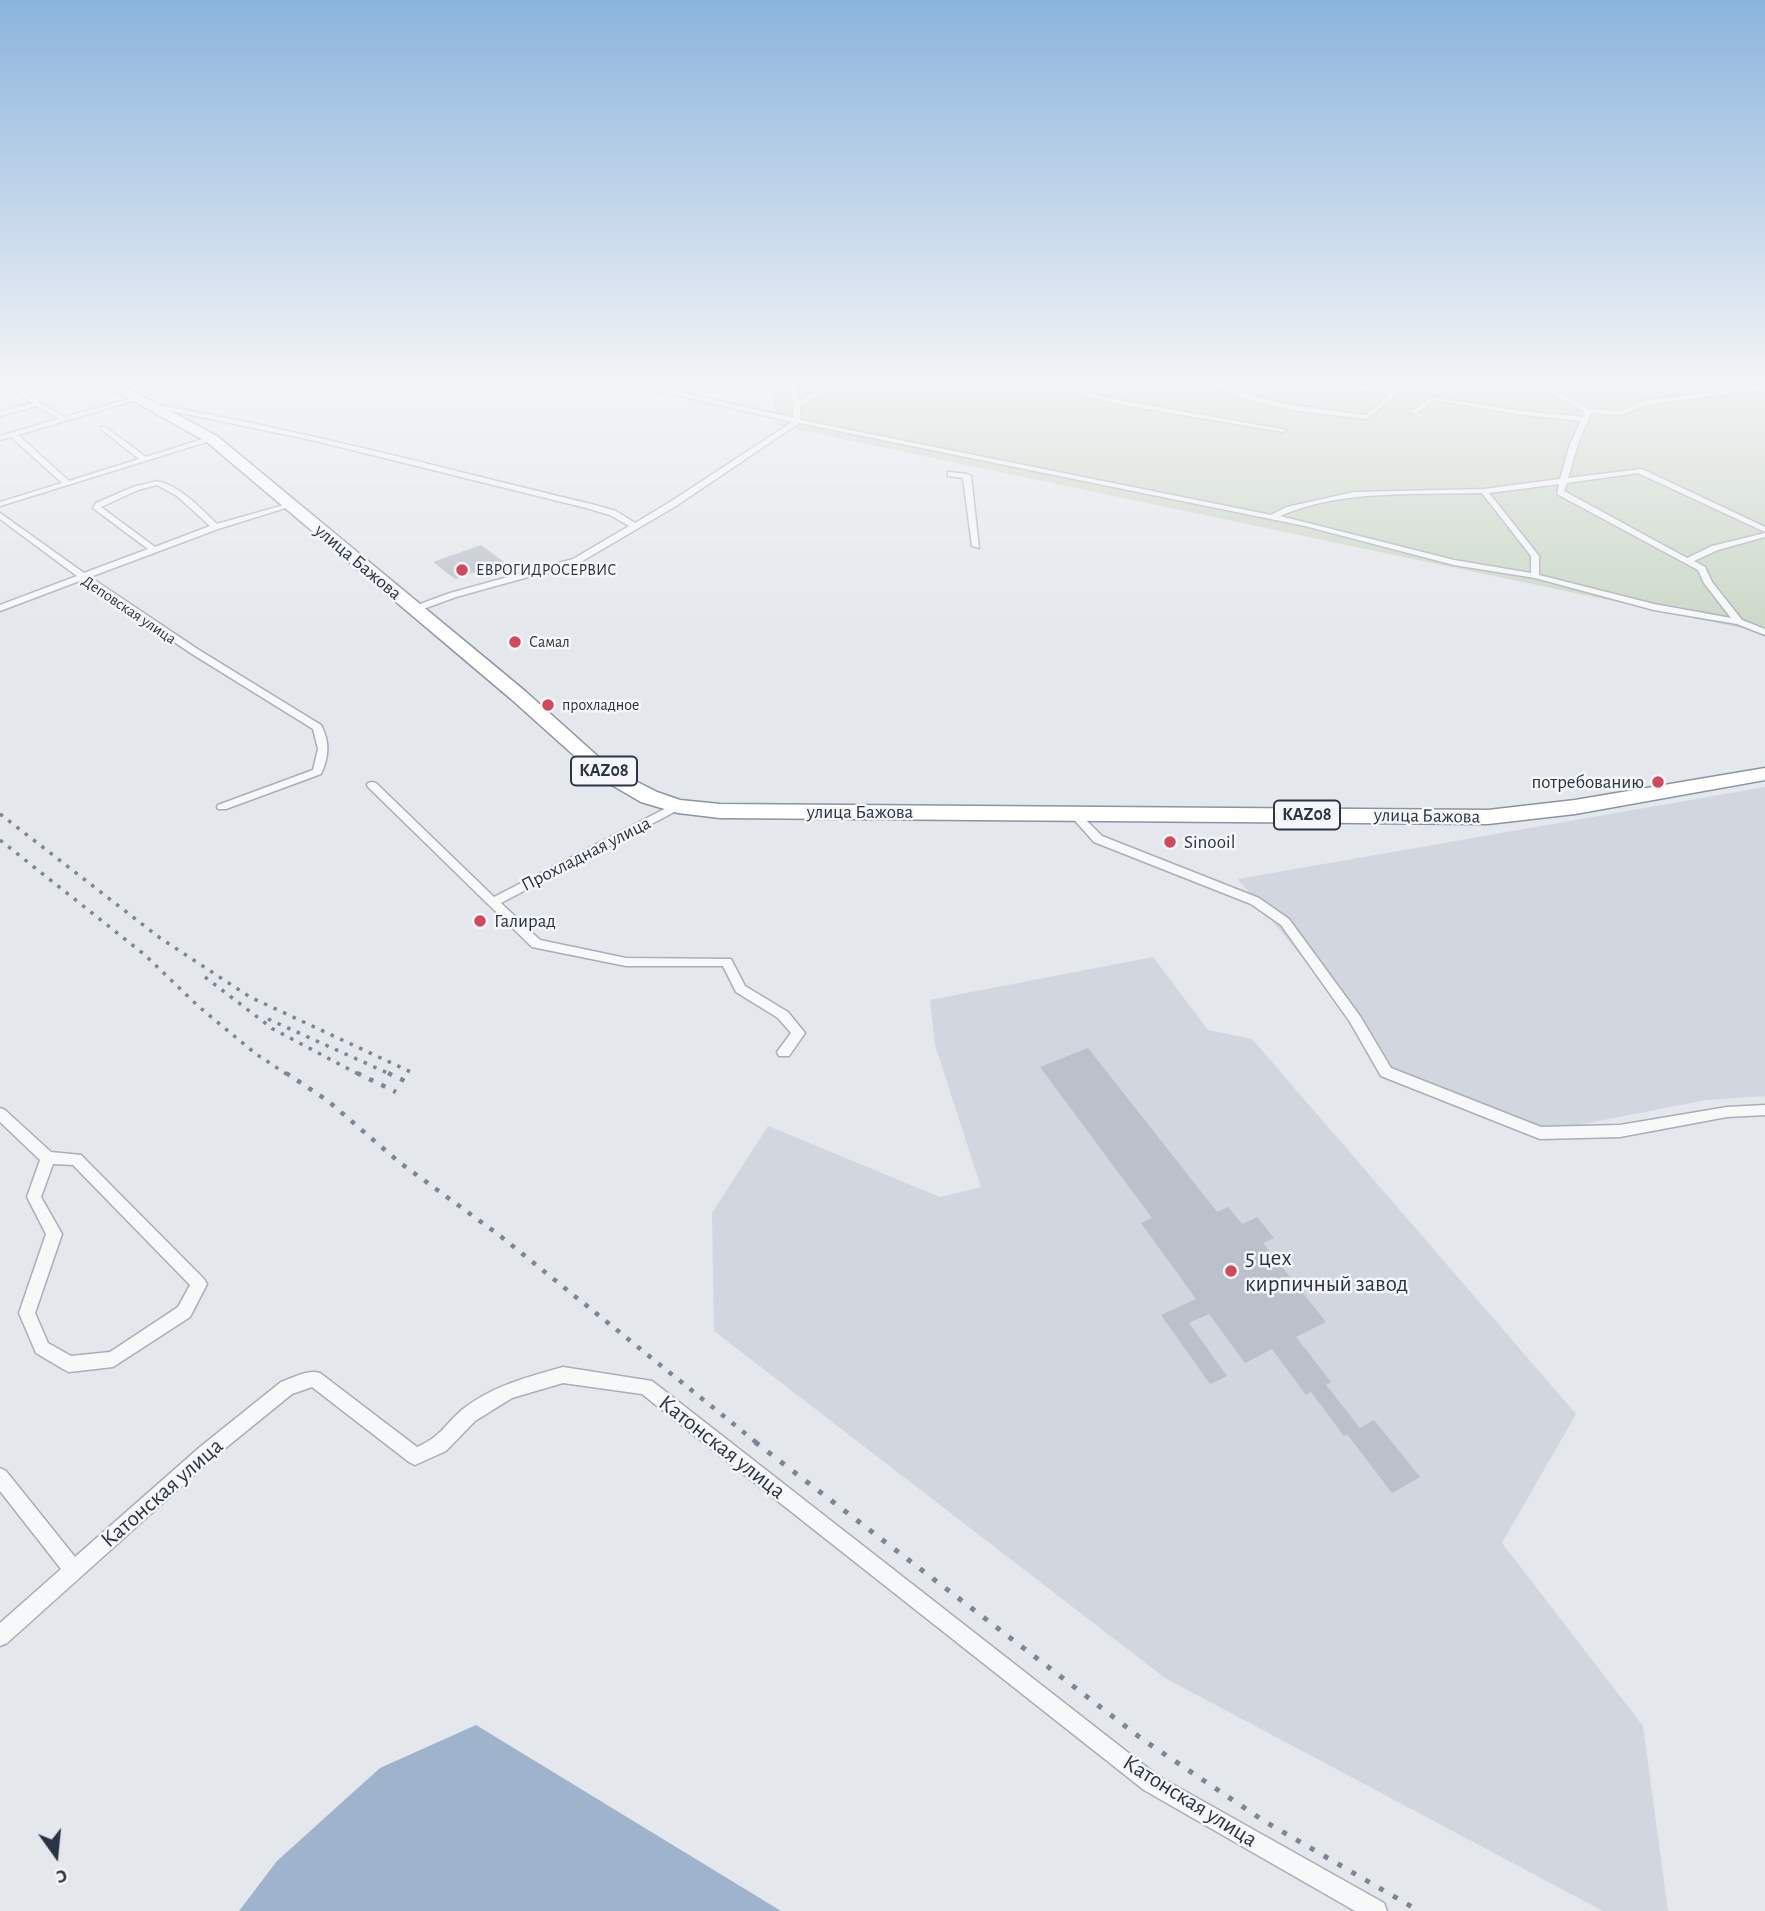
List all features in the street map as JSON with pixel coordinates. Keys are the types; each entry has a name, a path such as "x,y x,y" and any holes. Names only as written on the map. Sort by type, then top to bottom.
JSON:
{"highway":[{"name":"улица Бажова","path":"246,467 605,773 649,797 678,806 720,811 1488,817 1575,807 1765,774"}],"street":[{"path":"48,467 67,484"},
{"path":"0,504 119,467"},
{"path":"436,467 613,513 634,526"},
{"path":"415,609 576,561 726,467"},
{"path":"1026,467 1272,517 1454,562 1535,576 1654,607 1739,622 1765,632"},
{"path":"1566,467 1560,492 1702,569 1708,583 1739,622"},
{"path":"1272,517 1290,509 1354,494 1483,491 1639,471 1765,530"},
{"path":"951,474 967,476 976,546"},
{"path":"153,549 97,508 99,505 157,484 167,487 194,506 215,527"},
{"path":"1483,491 1535,556 1535,576"},
{"path":"0,608 215,527 291,505"},
{"name":"Деповская улица","path":"0,515 79,577 177,643 264,696"},
{"path":"1689,560 1715,548 1765,535"},
{"path":"222,807 317,772 323,757 323,737 317,727 264,696"},
{"name":"Прохладная улица","path":"372,785 536,944 626,962 727,962 740,989 783,1015 798,1032 784,1052"},
{"name":"Прохладная улица","path":"493,902 678,806"},
{"path":"1073,813 1098,839 1255,901 1285,922 1355,1019 1386,1072 1540,1133 1620,1131 1727,1112 1765,1110"},
{"path":"0,1114 48,1158 76,1159 199,1284 184,1312 113,1359 69,1364 42,1348 27,1313 54,1234 34,1197 48,1158"},
{"name":"Катонская улица","path":"0,1636 206,1453 287,1388 314,1379 415,1456 440,1445 469,1415 508,1391 564,1375 646,1387 1151,1783 1376,1911"},
{"path":"0,1477 74,1570"}],"shaded area":[{"path":"1765,787 1765,1096 1706,1100 1542,1132 1393,1069 1238,879"},
{"path":"1153,957 1208,1030 1252,1039 1576,1414 1502,1543 1643,1726 1668,1911 1603,1911 1165,1678 714,1331 712,1213 768,1126 940,1197 981,1187 935,1045 930,1000"}],"green space":[{"path":"977,467 1765,467 1765,633"}],"water":[{"path":"476,1725 781,1911 239,1911 277,1861 380,1768"}],"building":[{"name":"ЕВРОГИДРОСЕРВИС","path":"481,545 504,562 455,579 433,562"},
{"name":"5 цех кирпичный завод","path":"1088,1048 1217,1212 1228,1207 1242,1224 1257,1217 1274,1238 1263,1243 1326,1322 1296,1337 1331,1382 1326,1385 1360,1428 1374,1420 1420,1477 1392,1493 1311,1392 1306,1395 1272,1349 1245,1363 1209,1314 1189,1323 1227,1376 1210,1384 1161,1315 1196,1299 1141,1223 1152,1218 1040,1067"}],"railway":[{"path":"0,814 160,938 250,997 413,1073"},
{"path":"0,840 145,955 198,1006 256,1054 288,1075"},
{"path":"205,977 273,1029 360,1075"},
{"path":"268,1019 392,1075"},
{"path":"286,1073 328,1101 399,1162 499,1235 757,1443"},
{"path":"357,1073 396,1092"},
{"path":"388,1073 405,1081"},
{"path":"755,1442 1142,1739 1264,1821 1419,1911"}],"place":[{"name":"ЕВРОГИДРОСЕРВИС","path":"462,570"},
{"name":"Самал","path":"515,642"},
{"name":"прохладное","path":"548,705"},
{"name":"потребованию","path":"1658,782"},
{"name":"Sinooil","path":"1170,842"},
{"name":"Галирад","path":"480,921"},
{"name":"5 цех кирпичный завод","path":"1231,1271"}]}
